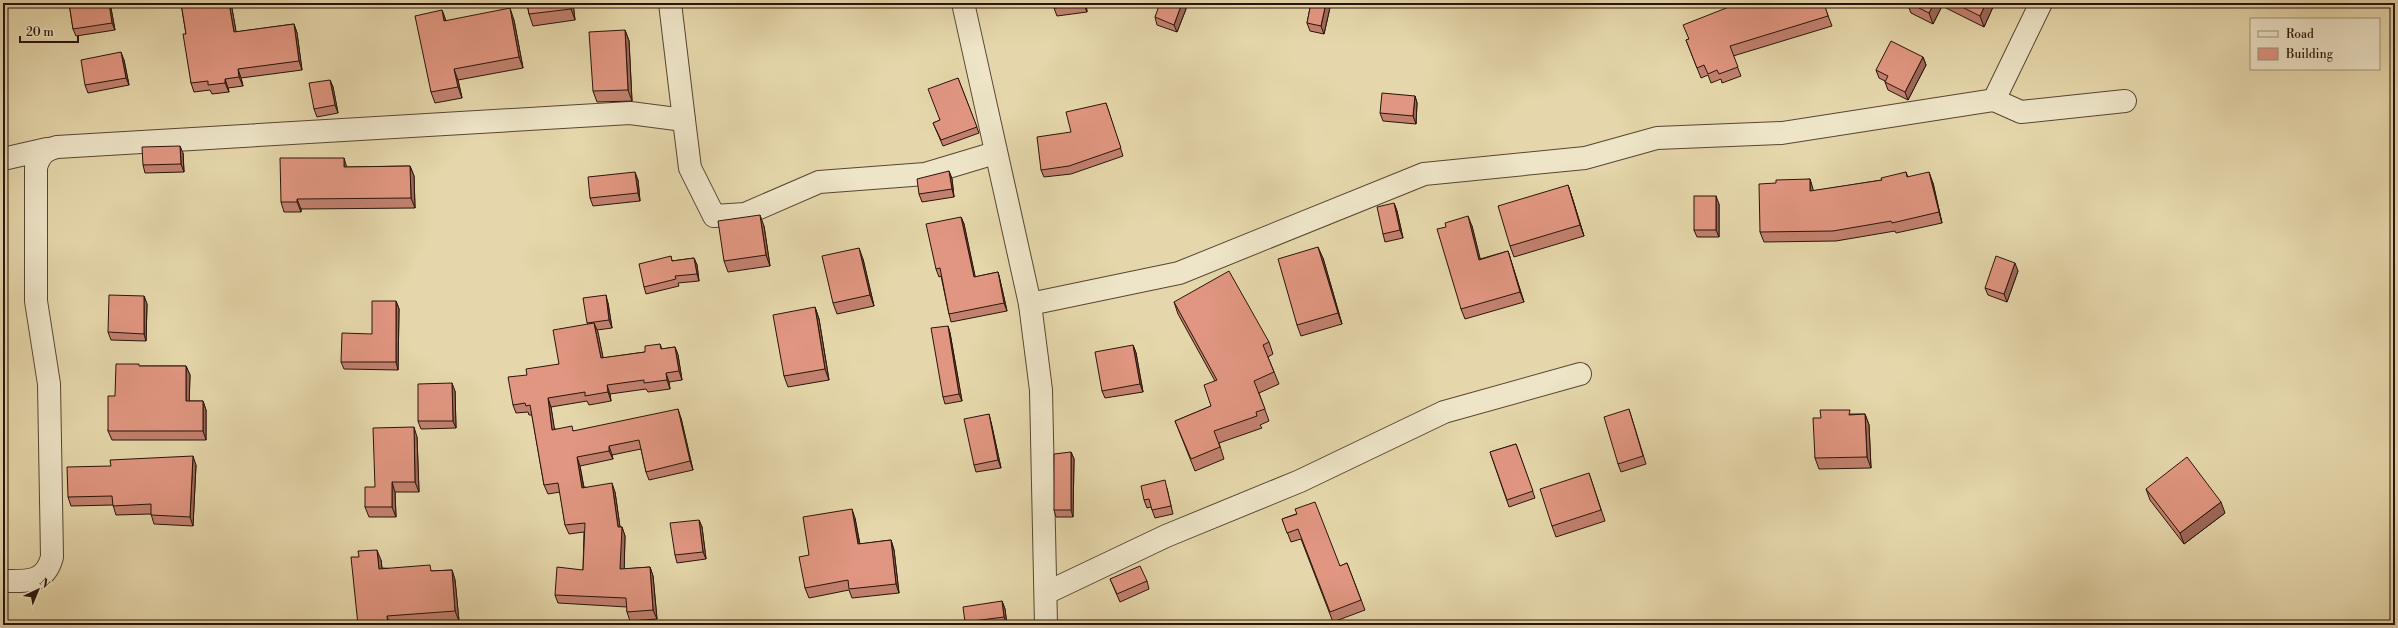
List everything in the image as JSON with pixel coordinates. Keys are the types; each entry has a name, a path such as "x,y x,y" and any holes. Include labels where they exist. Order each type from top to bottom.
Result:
{"street":[{"path":"670,3 690,168 714,216 745,214 819,182 925,174 995,153"},
{"path":"962,3 1030,304 1041,390 1046,625"},
{"path":"1994,100 2041,3"},
{"path":"1030,304 1179,273 1424,174 1585,158 1657,138 1782,133 1994,100 2021,112 2125,101"},
{"path":"3,159 57,147 630,113 684,120"},
{"path":"3,581 30,581 50,567 52,557 49,384 36,301 36,167 40,157 47,149"},
{"path":"1046,593 1166,536 1300,481 1444,412 1580,374"}],"building":[{"path":"69,3 109,3 112,23 73,29"},
{"path":"181,3 229,3 234,32 294,24 299,61 238,69 239,77 225,79 225,83 208,85 208,81 191,83 183,34 186,34"},
{"path":"527,3 570,3 571,9 529,14"},
{"path":"1053,3 1084,3 1084,5 1054,8"},
{"path":"1160,3 1182,3 1174,25 1155,17"},
{"path":"1311,3 1326,3 1321,26 1307,23"},
{"path":"1741,3 1824,3 1828,16 1730,46 1738,67 1719,74 1717,70 1708,74 1704,65 1697,68 1686,40 1689,39 1683,25"},
{"path":"1909,3 1934,3 1929,13"},
{"path":"1954,3 1986,3 1980,16"},
{"path":"510,8 519,57 454,69 458,87 431,92 415,16 442,10 444,21"},
{"path":"625,30 628,90 593,91 589,32"},
{"path":"1891,41 1923,57 1905,92 1885,82 1888,76 1876,70"},
{"path":"121,52 126,78 85,85 81,60"},
{"path":"958,78 977,127 941,140 933,123 940,120 928,89"},
{"path":"330,80 335,105 314,109 309,83"},
{"path":"1382,93 1415,96 1413,116 1380,113"},
{"path":"1106,103 1121,148 1069,166 1041,170 1037,137 1071,132 1066,112"},
{"path":"180,146 181,164 143,165 142,147"},
{"path":"280,158 344,158 344,167 410,166 411,198 297,199 297,202 281,202"},
{"path":"949,171 952,189 919,194 917,179"},
{"path":"635,172 638,193 590,198 588,177"},
{"path":"1906,172 1907,177 1929,172 1939,212 1892,223 1891,221 1833,231 1760,232 1759,184 1776,183 1776,180 1810,179 1810,191 1882,180 1881,178"},
{"path":"1568,185 1580,225 1510,246 1498,206"},
{"path":"1694,196 1716,196 1716,230 1694,230"},
{"path":"1394,203 1400,230 1383,234 1377,207"},
{"path":"760,215 766,255 724,261 718,221"},
{"path":"1468,216 1479,260 1508,251 1520,292 1461,309 1437,229 1446,227 1445,223"},
{"path":"961,217 974,277 998,272 1004,303 949,314 940,268 936,269 926,224"},
{"path":"1318,247 1338,313 1297,325 1278,259"},
{"path":"859,248 870,295 833,303 822,256"},
{"path":"671,256 672,261 694,258 697,274 675,276 676,279 644,287 639,264"},
{"path":"1996,256 2015,263 2004,294 1985,288"},
{"path":"1229,271 1269,342 1263,345 1274,372 1254,381 1265,409 1256,412 1257,416 1214,431 1220,447 1191,459 1175,421 1211,406 1204,385 1217,380 1174,302"},
{"path":"109,295 144,296 144,334 108,332"},
{"path":"606,295 609,320 587,323 583,298"},
{"path":"372,301 396,301 396,362 341,362 342,333 372,334"},
{"path":"815,307 825,369 784,376 773,315"},
{"path":"594,323 601,358 645,352 645,346 660,344 661,349 675,347 679,371 666,373 667,380 644,383 644,380 607,385 608,392 585,396 585,392 548,398 552,430 572,426 573,431 678,409 690,461 646,472 639,440 609,446 609,451 577,457 582,488 612,483 618,527 622,527 620,569 650,567 653,610 627,612 626,598 555,595 557,567 583,570 585,523 565,525 558,483 544,485 530,405 526,406 525,403 513,405 508,377 527,375 526,369 559,364 553,330"},
{"path":"948,326 959,394 943,397 931,328"},
{"path":"1133,345 1140,384 1102,391 1095,352"},
{"path":"116,364 139,364 139,366 186,366 186,401 203,401 203,431 108,431 108,396 115,396"},
{"path":"452,383 453,421 418,421 418,384"},
{"path":"1629,409 1643,456 1618,464 1604,417"},
{"path":"1820,410 1850,410 1849,415 1865,414 1867,457 1815,458 1813,418 1821,418"},
{"path":"989,414 998,460 974,465 964,419"},
{"path":"414,427 415,482 392,482 392,507 365,507 365,487 375,487 373,428"},
{"path":"1516,444 1533,491 1507,500 1490,452"},
{"path":"1071,452 1071,510 1054,510 1054,454"},
{"path":"193,456 190,517 151,515 151,504 113,506 112,496 68,497 67,467 111,466 110,460"},
{"path":"2187,457 2221,502 2180,533 2146,489"},
{"path":"1589,473 1601,510 1552,526 1540,489"},
{"path":"1165,480 1171,506 1152,510 1149,499 1144,500 1141,486"},
{"path":"1315,502 1340,566 1347,563 1361,600 1330,612 1298,529 1287,533 1282,519 1297,514 1295,509"},
{"path":"852,509 858,544 891,540 896,584 849,589 848,580 805,588 799,557 809,555 803,517"},
{"path":"699,520 703,552 675,555 670,523"},
{"path":"377,550 379,569 430,565 431,571 452,570 455,611 387,616 388,625 358,625 351,557 359,557 358,551"},
{"path":"1140,566 1147,581 1117,594 1110,579"},
{"path":"1002,601 1004,617 965,622 963,607"},
{"path":"244,621 245,625 199,625"}]}
